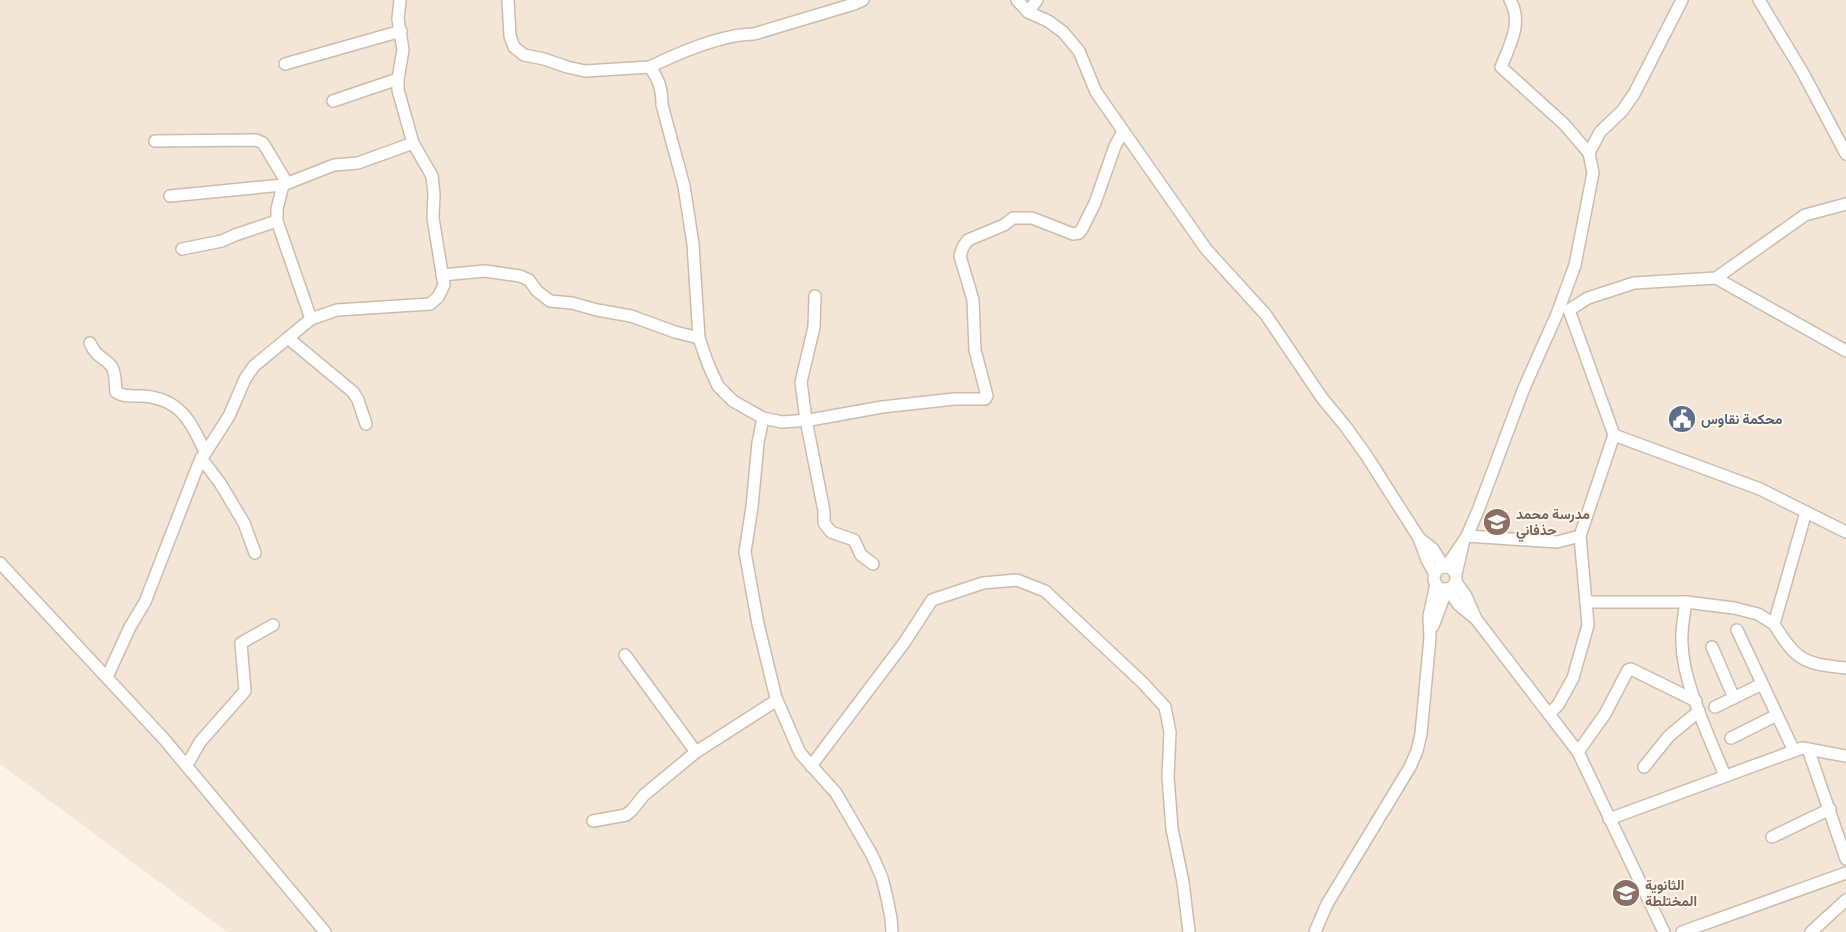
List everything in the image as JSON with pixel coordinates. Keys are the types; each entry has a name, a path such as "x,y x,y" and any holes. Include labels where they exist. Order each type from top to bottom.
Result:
{"street":[{"path":"107,677 130,627 145,602 191,480 203,455 229,416 254,366 312,319 337,310 430,304 438,297 444,285 433,218 434,194 432,176 413,143 398,90 403,50 398,19 400,0"},
{"path":"508,0 510,36 514,47 524,55 584,71 650,67 670,57 702,46 741,34 754,34 863,0"},
{"path":"1017,0 1028,12 1054,25 1063,32 1075,46 1087,67 1096,92 1206,250 1266,314 1322,398 1366,455 1419,538 1427,560 1446,574 1466,596 1476,620"},
{"path":"1028,12 1037,0"},
{"path":"1315,932 1328,904 1410,767 1417,751 1421,734 1430,638 1431,605 1480,508 1524,388 1557,314 1576,265 1593,173 1589,153 1564,124 1501,67 1514,35 1515,9 1510,0"},
{"path":"1589,153 1600,132 1622,111 1634,94 1682,0"},
{"path":"1760,0 1803,73 1846,154"},
{"path":"285,64 401,30"},
{"path":"650,67 658,79 662,92 662,105 684,186 692,244 699,338 708,364 718,386 733,401 763,418 782,422 806,420 882,407 954,399 985,400 987,396 975,350 971,287 960,256 963,247 968,240 1004,225 1013,218 1032,218 1073,234 1079,233 1095,203 1115,146 1123,131"},
{"path":"333,101 398,79"},
{"path":"155,141 256,140 263,143 285,184 277,209 277,221 312,319"},
{"path":"170,196 285,184 334,166 358,163 413,143"},
{"path":"1557,314 1569,310 1588,298 1634,283 1716,278 1805,215 1846,204"},
{"path":"182,249 222,241 277,221"},
{"path":"442,275 485,270 520,276 529,280 550,301 572,303 631,316 675,332 699,338"},
{"path":"1716,278 1846,351"},
{"path":"815,296 814,327 801,382 806,420 824,511 824,523 831,532 854,540 861,555 873,564"},
{"path":"1550,714 1558,705 1573,678 1588,625 1580,536 1614,435 1569,310"},
{"path":"288,338 353,392 358,400 366,424"},
{"path":"90,343 94,352 112,367 116,392 123,396 149,397 169,402 191,423 203,455 244,523 256,553"},
{"path":"763,418 758,443 752,507 745,552 758,624 777,700 800,753 836,792 872,855 882,878 892,918 892,932"},
{"path":"1614,435 1760,488 1846,532"},
{"path":"1774,624 1806,512"},
{"path":"1465,539 1557,542 1580,536"},
{"path":"1419,538 1433,549 1458,604 1476,620 1578,752 1664,932"},
{"path":"0,563 164,739 325,932"},
{"path":"1430,638 1440,606 1446,574"},
{"path":"812,766 904,643 932,600 983,583 1016,580 1045,591 1143,683 1165,707 1170,732 1168,777 1172,829 1183,882 1189,932"},
{"path":"1586,602 1686,602 1734,608 1758,614 1774,624 1786,644 1803,660 1820,665 1846,668"},
{"path":"1686,602 1682,642 1684,662 1697,706 1725,776"},
{"path":"1440,606 1447,603 1458,604"},
{"path":"184,762 190,760 200,742 245,691 241,644 273,625"},
{"path":"1737,630 1794,751"},
{"path":"1712,647 1734,698"},
{"path":"624,655 696,752"},
{"path":"1578,752 1605,714 1628,670 1632,669 1697,706"},
{"path":"1715,707 1762,684"},
{"path":"593,821 626,815 644,795 696,752 777,700"},
{"path":"1644,767 1697,706"},
{"path":"1730,738 1777,715"},
{"path":"1610,818 1802,748 1846,756"},
{"path":"1808,749 1846,859"},
{"path":"1772,837 1830,810"},
{"path":"1682,932 1846,873"},
{"path":"1811,932 1846,900"}],"shaded area":[{"path":"0,0 1846,0 1846,932 227,932 0,764"}],"place":[{"name":"محكمة نقاوس","path":"1682,419"},
{"name":"مدرسة محمد حذفاني","path":"1497,522"},
{"name":"الثانوية المختلطة","path":"1626,893"}]}
